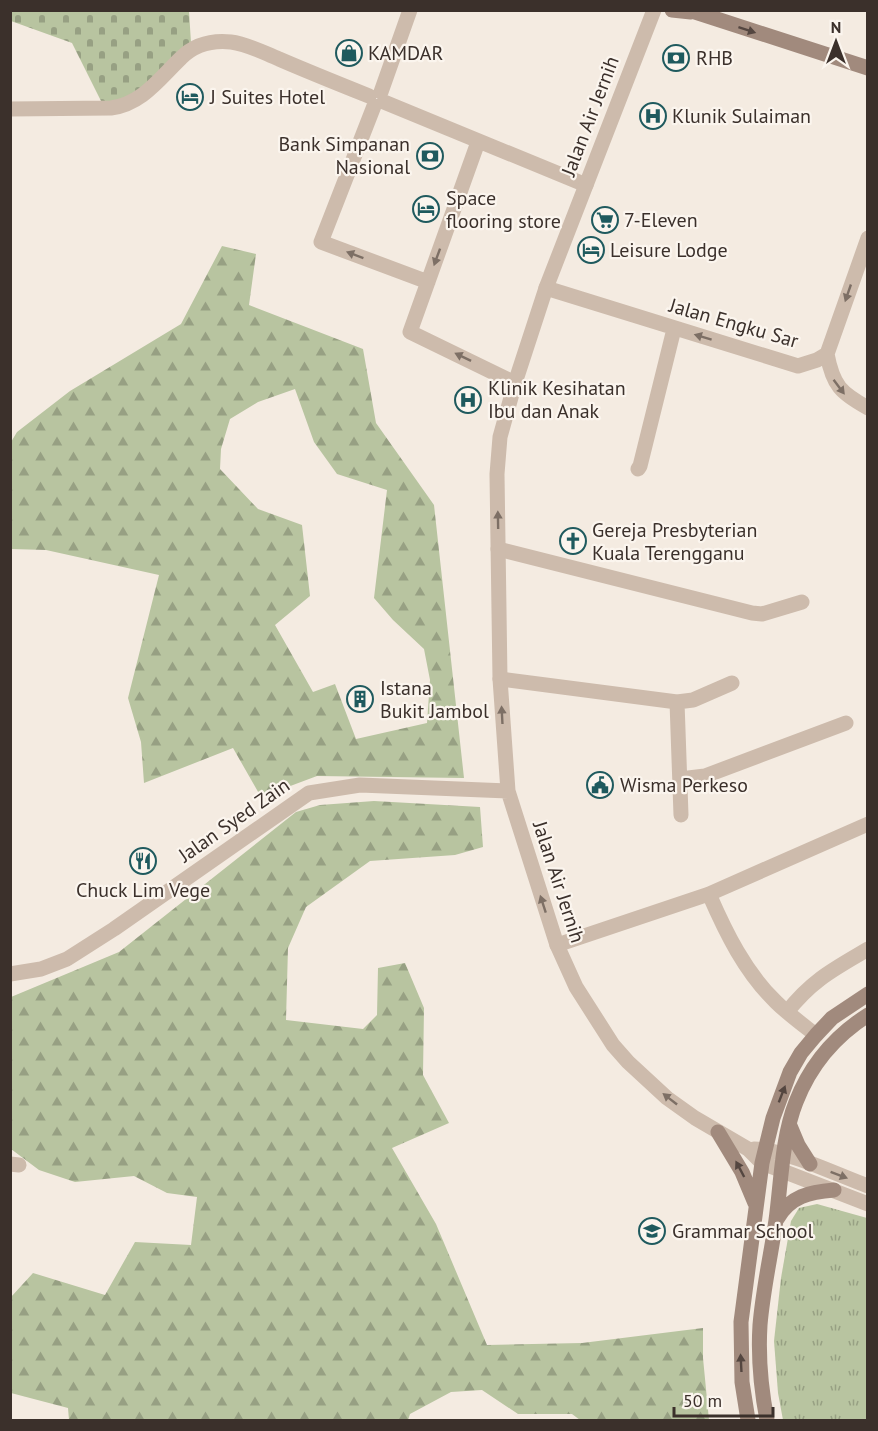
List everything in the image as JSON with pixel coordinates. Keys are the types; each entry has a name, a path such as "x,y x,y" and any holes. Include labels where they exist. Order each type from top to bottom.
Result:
{"main road":[{"path":"672,10 690,11 867,68"},
{"path":"748,1420 742,1382 740,1343 746,1278 763,1156 773,1118 790,1072 801,1053 832,1018 867,994"},
{"path":"767,1420 761,1380 760,1324 783,1162 795,1104 807,1080 831,1044 867,1016"},
{"path":"790,1126 810,1164"},
{"path":"718,1132 742,1172 757,1209"},
{"path":"776,1221 783,1208 791,1201 815,1192 834,1190"}],"street":[{"path":"410,10 321,242 428,282"},
{"name":"Jalan Air Jernih","path":"654,10 546,288 515,382 497,454 500,679 508,791 556,945 576,987 613,1045 667,1098 718,1132 763,1156"},
{"path":"10,109 126,106 139,98 187,52 201,44 232,42 253,48 586,185"},
{"path":"478,142 410,332 515,382"},
{"path":"867,238 827,354 835,383 844,394 867,408"},
{"name":"Jalan Engku Sar","path":"546,288 798,366 827,354"},
{"path":"638,469 674,329"},
{"path":"498,549 752,613 762,614 802,602"},
{"path":"500,679 677,702 693,700 732,684"},
{"path":"677,702 681,815"},
{"path":"680,779 705,776 846,723"},
{"name":"Jalan Syed Zain","path":"10,974 41,969 67,959 309,793 360,785 508,791"},
{"path":"556,945 709,894 867,824"},
{"path":"709,894 730,940 755,979 787,1012 816,1035"},
{"path":"787,1012 802,993 820,978 867,949"},
{"path":"763,1156 783,1162 834,1190 867,1204"},
{"path":"783,1162 810,1164 867,1186"}],"green space":[{"path":"10,11 189,11 191,43 131,99 102,103 72,43 11,21"},
{"path":"222,246 256,254 249,305 363,349 376,423 434,505 464,778 317,776 261,797 233,748 144,783 141,742 128,698 159,575 46,550 11,549 11,442 17,432 70,391 181,324","holes":["295,389 314,442 337,474 387,490 374,598 393,620 424,649 430,680 427,723 356,739 335,684 313,692 275,625 310,596 302,525 258,509 220,469 221,449 230,419 258,402"]},
{"path":"374,801 480,807 483,847 455,855 370,861 306,907 288,948 286,1020 363,1029 377,1015 378,968 405,963 424,1008 423,1075 449,1123 392,1148 436,1224 487,1345 582,1343 703,1328 703,1358 709,1420 580,1420 572,1414 518,1414 482,1390 451,1392 410,1414 408,1420 69,1420 68,1408 11,1393 11,1297 33,1273 105,1295 135,1242 191,1245 197,1197 167,1193 134,1176 75,1182 39,1170 11,1149 11,997 119,952 296,812 320,805"},
{"path":"817,1204 867,1218 867,1420 783,1420 778,1393 774,1341 781,1278 791,1221 799,1208"}],"place":[{"name":"KAMDAR","path":"349,53"},
{"name":"RHB","path":"676,58"},
{"name":"J Suites Hotel","path":"190,97"},
{"name":"Klunik Sulaiman","path":"653,116"},
{"name":"Bank Simpanan Nasional","path":"430,156"},
{"name":"Space flooring store","path":"426,209"},
{"name":"7-Eleven","path":"605,220"},
{"name":"Leisure Lodge","path":"591,250"},
{"name":"Klinik Kesihatan Ibu dan Anak","path":"468,400"},
{"name":"Gereja Presbyterian Kuala Terengganu","path":"573,541"},
{"name":"Istana Bukit Jambol","path":"360,699"},
{"name":"Wisma Perkeso","path":"600,785"},
{"name":"Chuck Lim Vege","path":"143,861"},
{"name":"Grammar School","path":"652,1231"}]}
